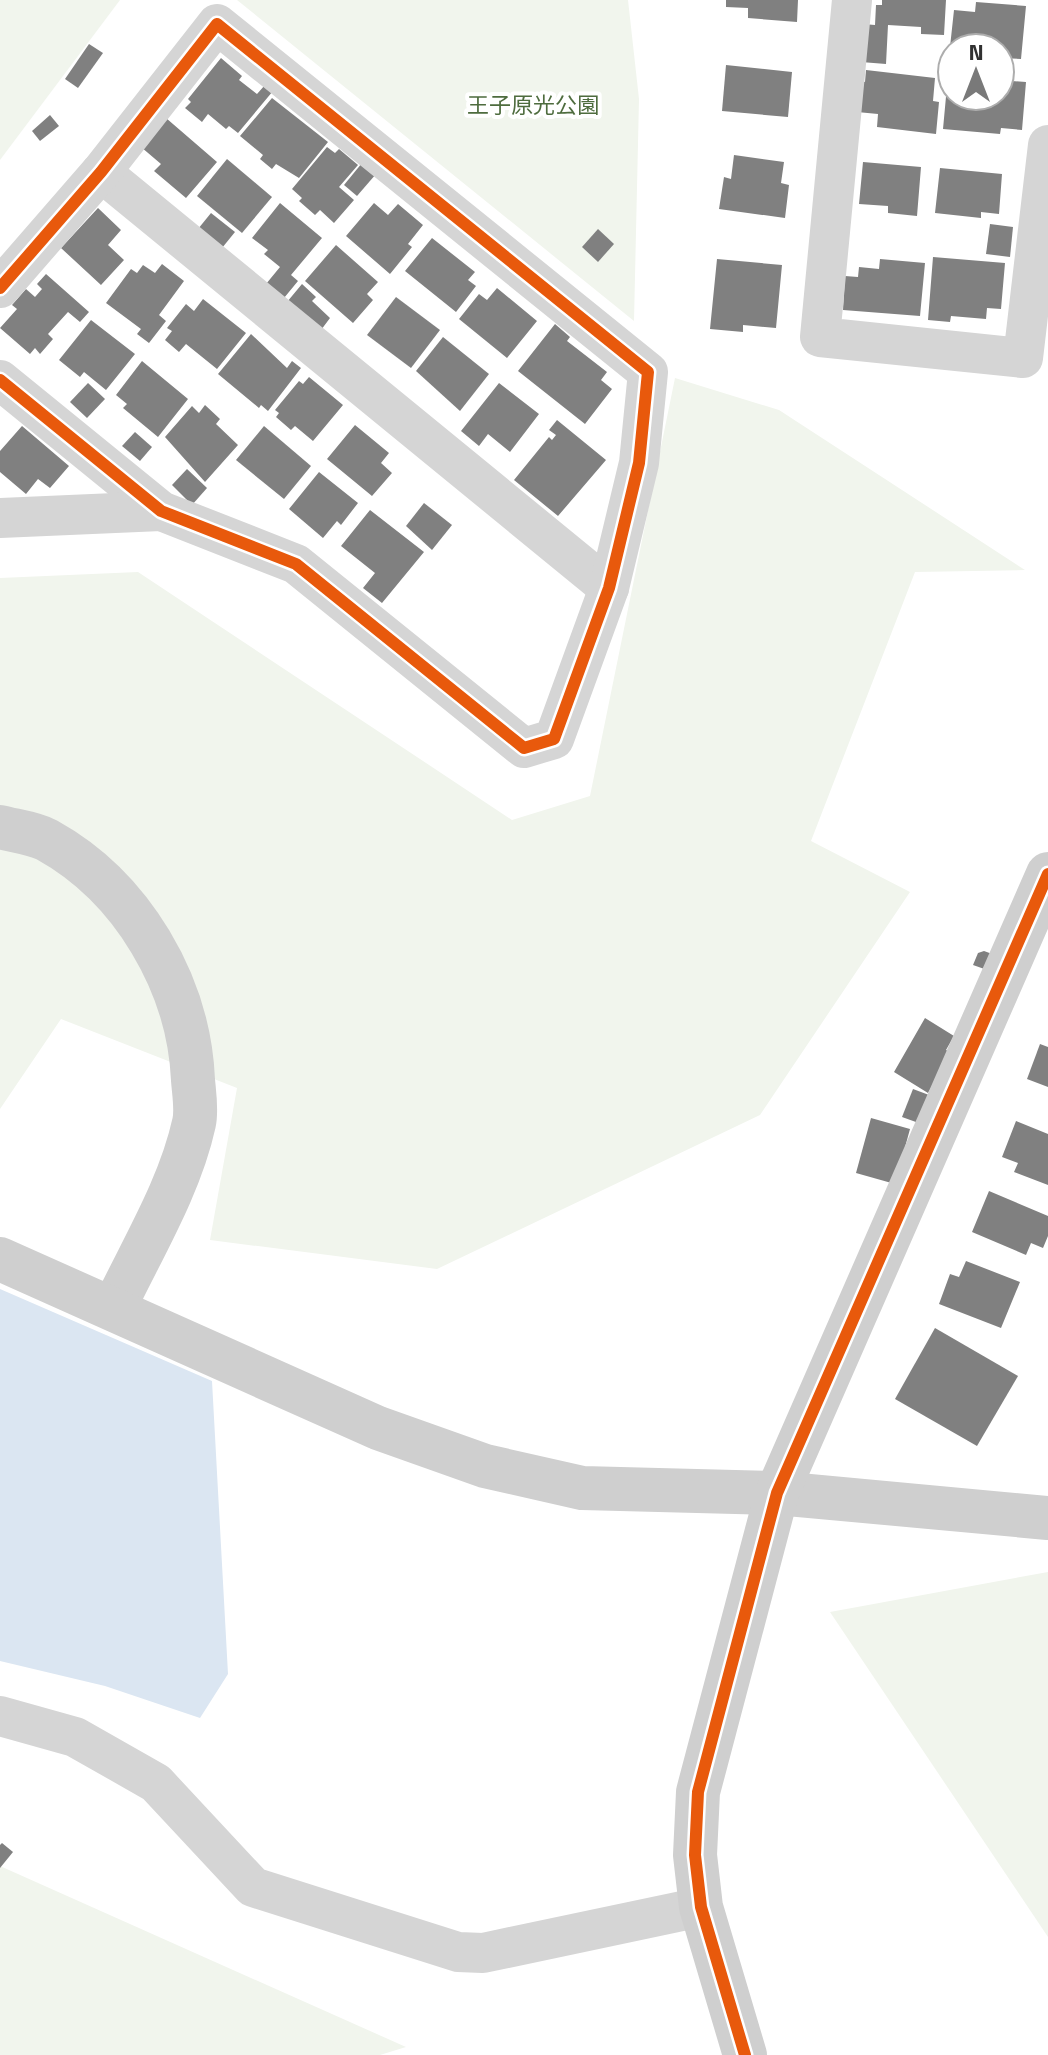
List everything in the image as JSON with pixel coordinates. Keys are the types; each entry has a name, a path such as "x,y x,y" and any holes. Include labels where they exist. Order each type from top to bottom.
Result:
{"street":[{"path":"852,0 820,337 1023,358 1048,145"},
{"path":"0,288 101,172 217,24 648,372 639,463 609,588 554,739 524,748 296,564 161,511 0,380"},
{"path":"101,172 609,588"},
{"path":"0,518 161,511"},
{"path":"0,827 45,839 93,873 139,922 169,974 192,1049 195,1121 176,1177 114,1308"},
{"path":"745,2055 701,1907 695,1855 698,1792 777,1493 1048,874"},
{"path":"0,1259 378,1428 485,1466 582,1488 777,1493 1048,1518"},
{"path":"0,1716 75,1737 156,1783 253,1887 458,1952 483,1953 701,1907"}],"green space":[{"path":"0,0 120,0 0,160"},
{"name":"王子原光公園","path":"237,0 628,0 639,99 634,321"},
{"path":"675,378 779,410 1025,570 915,572 811,841 910,892 760,1115 437,1269 210,1240 237,1088 61,1019 0,1109 0,578 138,572 512,820 590,796"},
{"path":"1048,1572 1048,1937 830,1612"},
{"path":"0,1866 406,2047 380,2055 0,2055"}],"shaded area":[{"path":"0,1289 212,1381 228,1674 200,1718 105,1686 0,1661"}],"building":[{"path":"726,0 798,0 797,22 748,18 748,8 726,7"},
{"path":"882,0 946,0 944,32 921,34 921,27 888,25 886,64 861,62 863,24 875,25 876,5 882,5"},
{"path":"976,2 1026,6 1021,59 1016,59 1016,32 952,32 954,10 975,12"},
{"path":"89,44 103,53 78,88 65,79"},
{"path":"221,58 242,76 239,80 257,94 265,85 273,91 238,133 229,126 226,129 208,114 202,122 185,108 191,102 188,99"},
{"path":"726,65 792,72 788,117 722,111"},
{"path":"866,70 935,78 933,101 936,102 938,112 936,134 877,127 878,114 857,112 861,81 865,82"},
{"path":"1016,81 1026,82 1022,130 1001,128 1000,134 943,129 945,112 1016,112"},
{"path":"272,98 328,142 299,178 276,164 272,169 260,159 263,155 240,136"},
{"path":"50,115 59,126 40,141 32,131"},
{"path":"166,118 217,162 186,198 154,171 161,164 141,147"},
{"path":"327,147 335,153 339,149 358,165 339,187 354,200 334,223 320,210 315,215 299,201 302,198 292,189"},
{"path":"734,155 784,162 781,183 789,185 785,218 719,209 724,177 731,179"},
{"path":"227,159 272,197 242,233 197,196"},
{"path":"863,162 921,167 917,216 888,213 888,206 859,204"},
{"path":"362,163 376,174 357,196 344,185"},
{"path":"940,168 1002,174 999,214 981,212 981,218 935,213"},
{"path":"280,203 322,238 291,275 298,281 284,298 266,284 280,267 264,254 268,250 252,238"},
{"path":"374,203 388,215 398,204 423,225 408,244 412,247 390,274 346,236"},
{"path":"98,208 121,230 108,245 124,260 101,285 61,248"},
{"path":"211,213 235,232 222,248 198,229"},
{"path":"990,224 1013,227 1010,257 986,254"},
{"path":"598,229 614,244 598,262 582,247"},
{"path":"432,238 475,272 468,280 476,286 456,312 405,271"},
{"path":"336,245 378,282 367,294 373,300 353,323 305,281"},
{"path":"933,257 1005,263 1001,309 987,308 986,319 951,316 950,322 928,320"},
{"path":"717,259 782,265 776,328 743,325 743,332 710,329"},
{"path":"880,259 925,263 920,316 843,310 845,276 858,277 859,267 879,269"},
{"path":"162,264 184,281 159,315 166,321 149,343 137,334 141,329 106,303 131,269 137,273 143,265 155,273"},
{"path":"46,274 89,312 80,322 68,312 48,334 53,339 40,354 35,348 30,354 0,328 17,309 12,305 26,289 35,297 42,289 37,284"},
{"path":"302,284 316,297 312,301 330,318 321,330 287,302"},
{"path":"497,288 537,321 507,358 459,319 479,294 487,300"},
{"path":"396,297 440,330 411,368 367,335"},
{"path":"203,299 246,333 217,369 186,344 179,352 165,340 172,331 167,328 186,304 194,311"},
{"path":"91,320 135,354 106,390 84,372 80,377 59,360"},
{"path":"555,324 570,337 567,341 607,372 601,380 612,389 585,424 518,371"},
{"path":"251,334 287,368 292,361 301,368 268,411 261,405 259,408 218,374"},
{"path":"443,337 489,374 460,411 416,371"},
{"path":"142,361 188,399 158,437 123,408 127,404 116,395"},
{"path":"309,377 343,405 313,441 295,426 291,430 276,417 279,413 275,410 299,381 303,384"},
{"path":"88,383 105,399 87,418 70,402"},
{"path":"499,383 539,414 510,452 488,434 479,446 461,431"},
{"path":"205,405 220,419 216,424 238,445 205,482 165,437 192,406 199,413"},
{"path":"557,420 606,460 558,516 514,480 549,437 552,440 556,435 549,430"},
{"path":"355,425 389,453 381,463 392,473 372,496 327,459"},
{"path":"22,426 69,466 50,488 38,479 26,494 0,472 0,451"},
{"path":"264,426 311,466 284,499 236,460"},
{"path":"135,432 152,447 140,461 122,446"},
{"path":"187,469 207,488 192,505 172,485"},
{"path":"319,472 358,503 341,525 337,521 323,538 289,509"},
{"path":"424,503 452,525 432,550 406,526"},
{"path":"370,510 424,552 382,603 363,588 375,573 341,546"},
{"path":"984,951 995,955 990,971 973,965 978,953"},
{"path":"925,1018 954,1036 946,1050 952,1053 928,1093 894,1072"},
{"path":"1040,1044 1048,1047 1048,1087 1027,1079"},
{"path":"913,1089 937,1098 927,1126 902,1117"},
{"path":"871,1118 910,1129 895,1184 856,1173"},
{"path":"1016,1121 1048,1134 1048,1185 1014,1172 1018,1163 1002,1157"},
{"path":"989,1191 1048,1216 1048,1236 1043,1248 1031,1243 1026,1255 972,1232"},
{"path":"966,1261 1020,1282 1001,1328 939,1304 950,1274 959,1277"},
{"path":"935,1328 1018,1376 977,1446 895,1399"},
{"path":"2,1843 13,1852 0,1868 0,1845"}],"cycle path":[{"path":"0,288 101,172 217,24 648,372 639,463 609,588 554,739 524,748 296,564 161,511 0,380"},
{"path":"745,2055 701,1907 695,1855 698,1792 777,1493 1048,874"}]}
